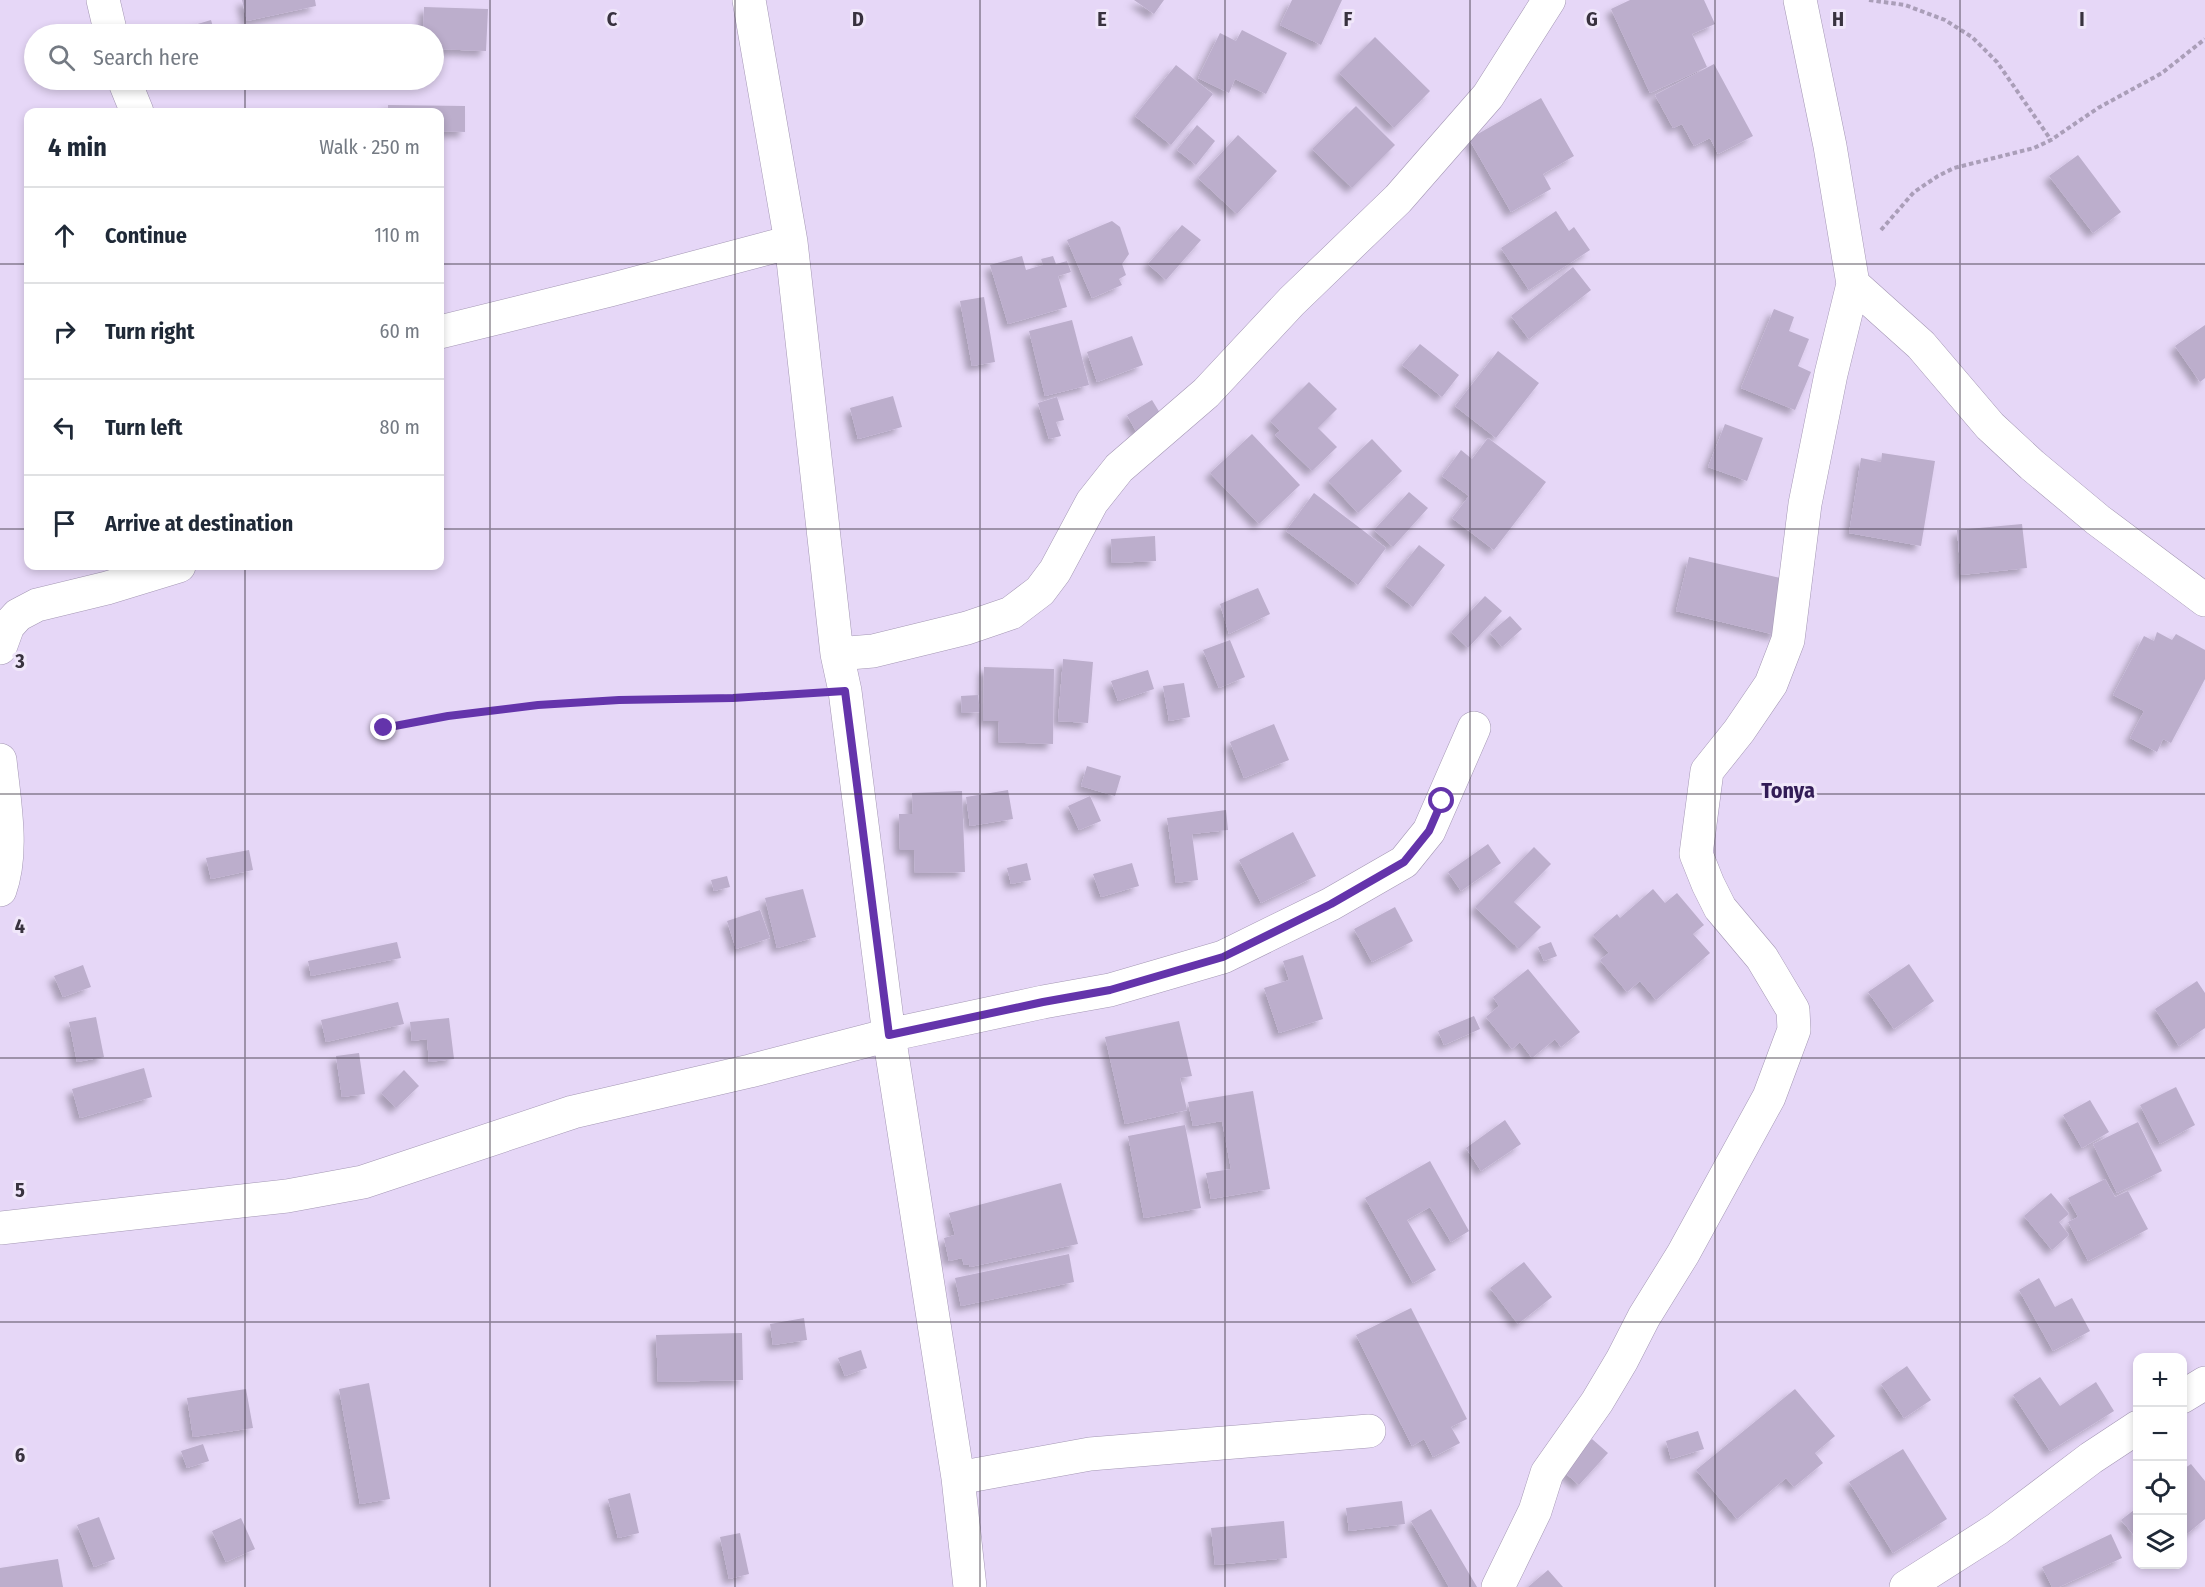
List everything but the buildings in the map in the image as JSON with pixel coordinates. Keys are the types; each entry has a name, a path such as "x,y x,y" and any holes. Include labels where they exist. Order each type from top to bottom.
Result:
{"street":[{"path":"103,0 109,24"},
{"path":"749,0 791,242 837,654 845,691 889,1035 958,1478 970,1587"},
{"path":"837,654 873,651 967,628 1011,613 1040,591 1055,571 1092,502 1119,468 1206,393 1292,301 1398,199 1488,96 1549,0"},
{"path":"1498,1587 1535,1511 1547,1473 1597,1402 1644,1317 1683,1254 1769,1097 1794,1030 1793,1010 1762,958 1720,908 1696,854 1707,771 1739,731 1771,684 1788,640 1804,504 1852,275 1800,0"},
{"path":"128,90 134,108"},
{"path":"444,331 791,242"},
{"path":"1852,275 1921,345 1990,426 2032,465 2098,520 2205,600"},
{"path":"0,648 8,626 18,615 37,605 107,588 166,570"},
{"path":"0,1228 287,1196 363,1182 573,1112 750,1071 889,1035 1110,990 1223,957 1331,904 1404,862 1429,831 1474,728"},
{"path":"0,760 7,850 0,890"},
{"path":"2187,1394 2205,1383"},
{"path":"1906,1587 1997,1529 2091,1458 2133,1430"},
{"path":"958,1478 1090,1454 1369,1431"}],"path":[{"path":"1869,0 1905,5 1945,20 1972,37 1997,62 2051,140"},
{"path":"1852,275 1914,192 1954,168 2034,148 2051,140 2098,108 2162,73 2205,39"},
{"path":"384,728 448,716 538,705 619,700 733,698 845,691"}],"district":[{"name":"Tonya","path":"1788,790"}],"route":[{"path":"384,728 448,716 538,705 619,700 733,698 845,691 889,1035 1110,990 1223,957 1331,904 1404,862 1429,831 1442,801"}]}
